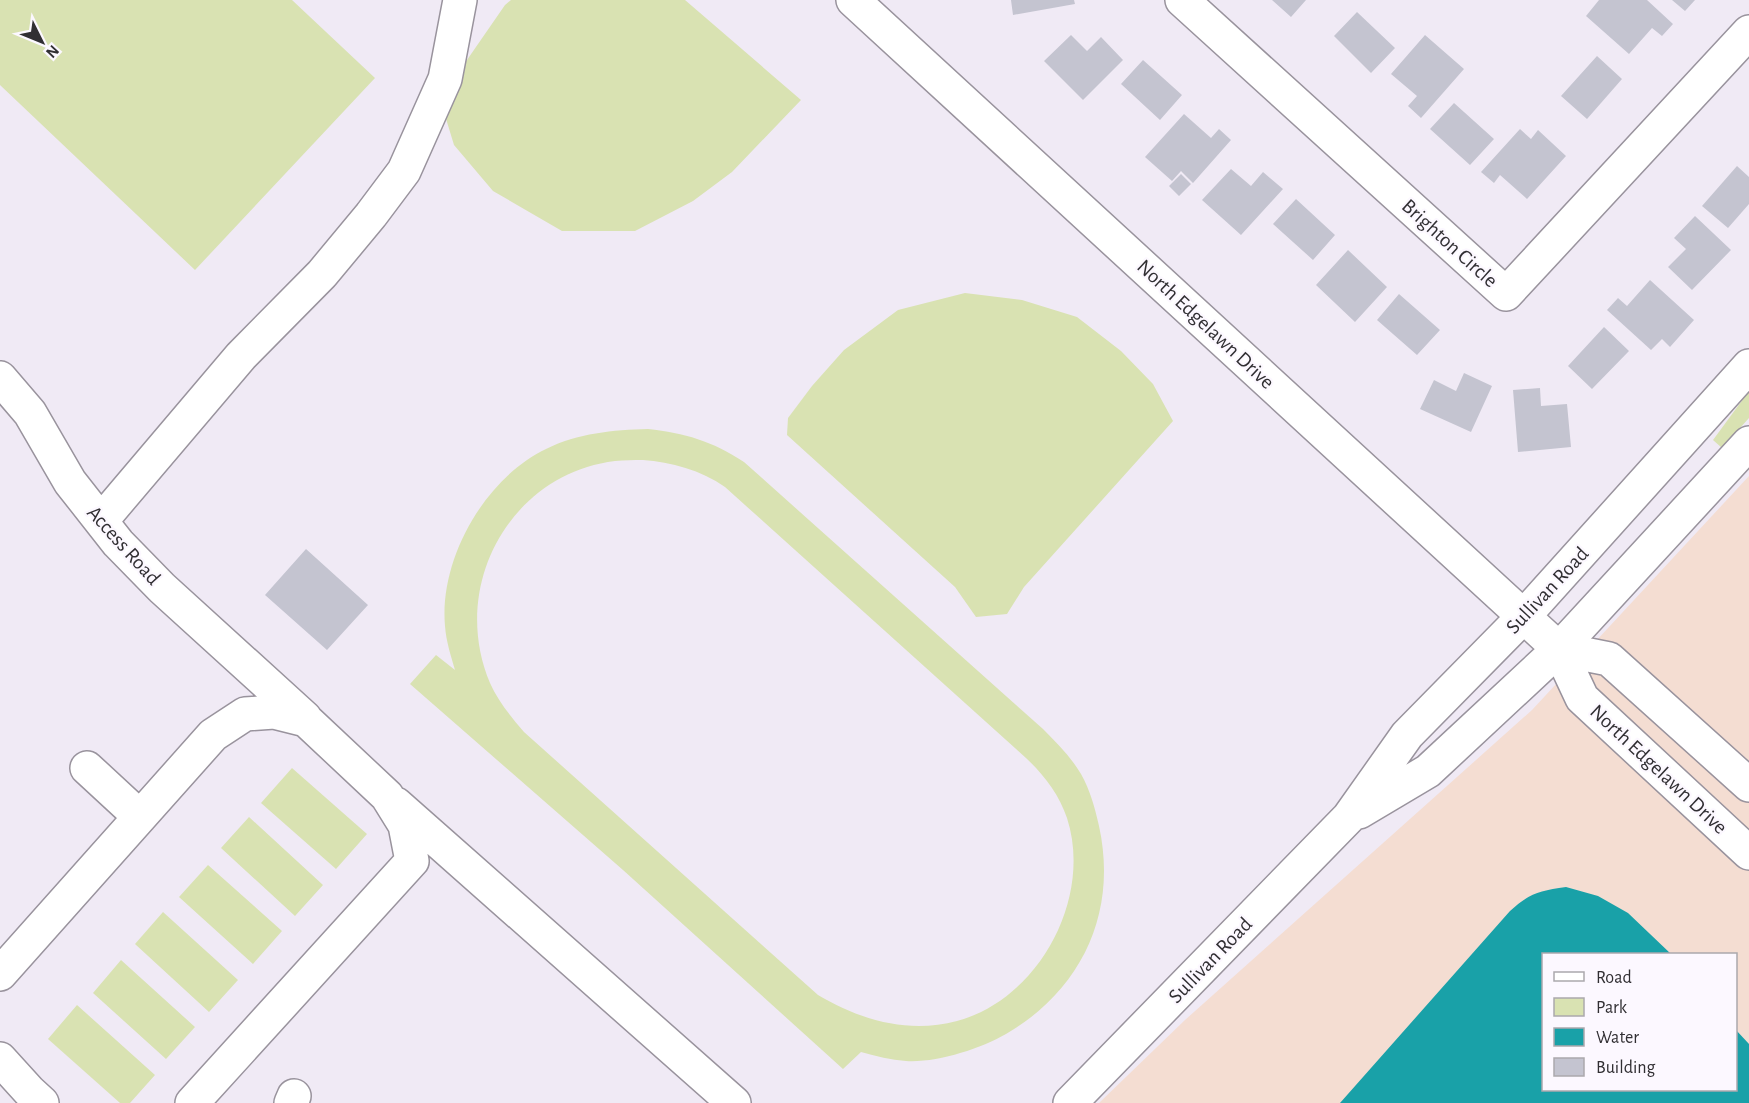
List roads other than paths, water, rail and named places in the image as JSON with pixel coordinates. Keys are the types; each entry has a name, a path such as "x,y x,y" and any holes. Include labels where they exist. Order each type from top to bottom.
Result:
{"street":[{"path":"101,521 241,356 322,274 404,171 446,79 460,0"},
{"name":"North Edgelawn Drive","path":"853,0 1559,648 1582,698 1749,853"},
{"name":"Brighton Circle","path":"1182,0 1506,294 1749,32"},
{"name":"Sullivan Road","path":"1070,1103 1350,817 1407,735 1524,616 1749,366"},
{"name":"Access Road","path":"0,378 30,413 69,482 118,543 162,588 387,796"},
{"name":"Sullivan Road","path":"1350,817 1428,771 1559,648 1749,443"},
{"path":"1559,648 1609,659 1749,785"},
{"path":"0,974 213,735 245,714 274,712 306,720"},
{"path":"87,768 140,817"},
{"path":"192,1103 412,861 405,825 387,796"},
{"path":"387,796 734,1103"},
{"path":"0,1059 42,1103"}],"water":[{"path":"1566,887 1598,896 1628,913 1670,953 1542,953 1542,1091 1737,1091 1737,1031 1749,1044 1749,1103 1340,1103 1510,911 1523,900 1549,890"}]}
